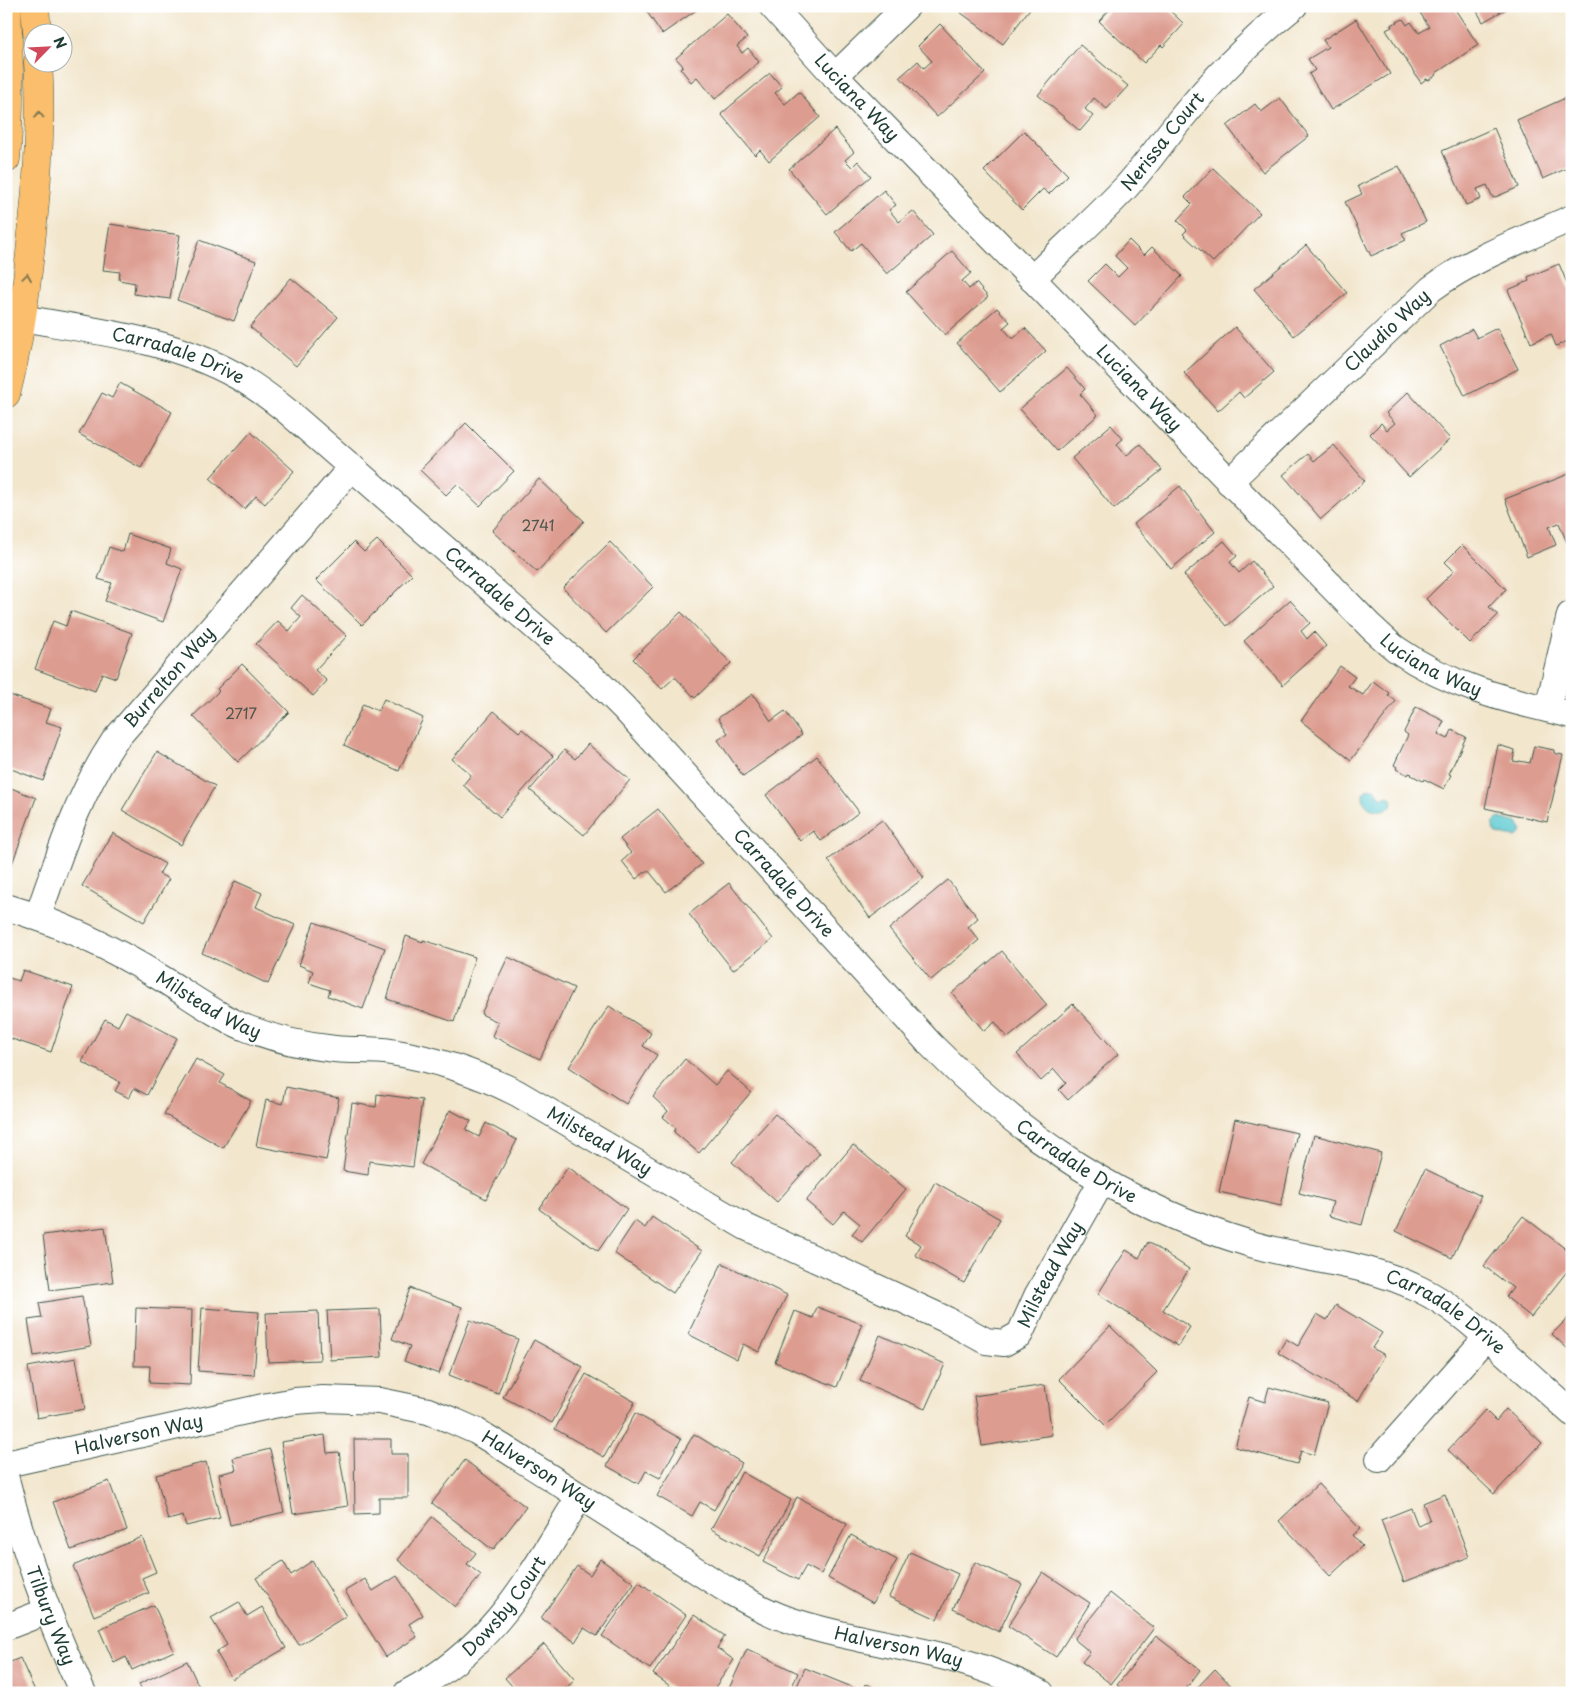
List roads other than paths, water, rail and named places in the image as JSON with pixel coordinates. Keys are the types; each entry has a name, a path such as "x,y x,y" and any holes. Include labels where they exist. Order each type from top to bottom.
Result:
{"main road":[{"path":"6,159 9,130 10,72 7,6"},
{"path":"35,6 36,22"},
{"path":"6,394 21,318 35,202 39,130 39,72"}],"street":[{"name":"Luciana Way","path":"772,6 835,76 1350,607 1395,648 1424,667 1479,691 1507,700 1560,712"},
{"path":"835,76 906,6"},
{"name":"Nerissa Court","path":"1032,279 1126,186 1178,122 1225,70 1254,40 1294,6"},
{"name":"Claudio Way","path":"1229,482 1431,289 1451,274 1473,262 1572,218"},
{"name":"Carradale Drive","path":"21,318 158,344 180,350 216,365 261,390 352,467 597,682 624,708 930,1044 975,1089 1073,1164 1102,1182 1176,1218 1279,1251 1353,1265 1399,1280 1421,1290 1442,1302 1487,1337 1572,1413"},
{"name":"Burrelton Way","path":"38,916 76,810 91,778 114,741 352,467"},
{"path":"1560,712 1570,615"},
{"name":"Milstead Way","path":"6,907 38,916 116,952 224,1017 246,1027 293,1043 336,1049 390,1052 433,1060 494,1081 746,1227 947,1320 986,1341 1004,1343 1020,1334 1037,1296 1102,1182"},
{"path":"1379,1460 1487,1337"},
{"name":"Halverson Way","path":"6,1464 295,1401 351,1399 380,1401 428,1411 451,1420 504,1448 724,1588 757,1606 788,1620 820,1629 959,1660 998,1673 1041,1693"},
{"name":"Tilbury Way","path":"6,1479 36,1585 83,1693"},
{"name":"Dowsby Court","path":"407,1693 450,1667 488,1632 518,1594 580,1496"},
{"path":"6,1627 47,1611"}],"water":[{"path":"1375,788 1380,797 1388,796 1391,798 1392,806 1378,810 1366,804 1363,794 1367,789"},
{"path":"1499,818 1518,823 1522,832 1516,837 1496,834 1493,829 1494,822"}]}
